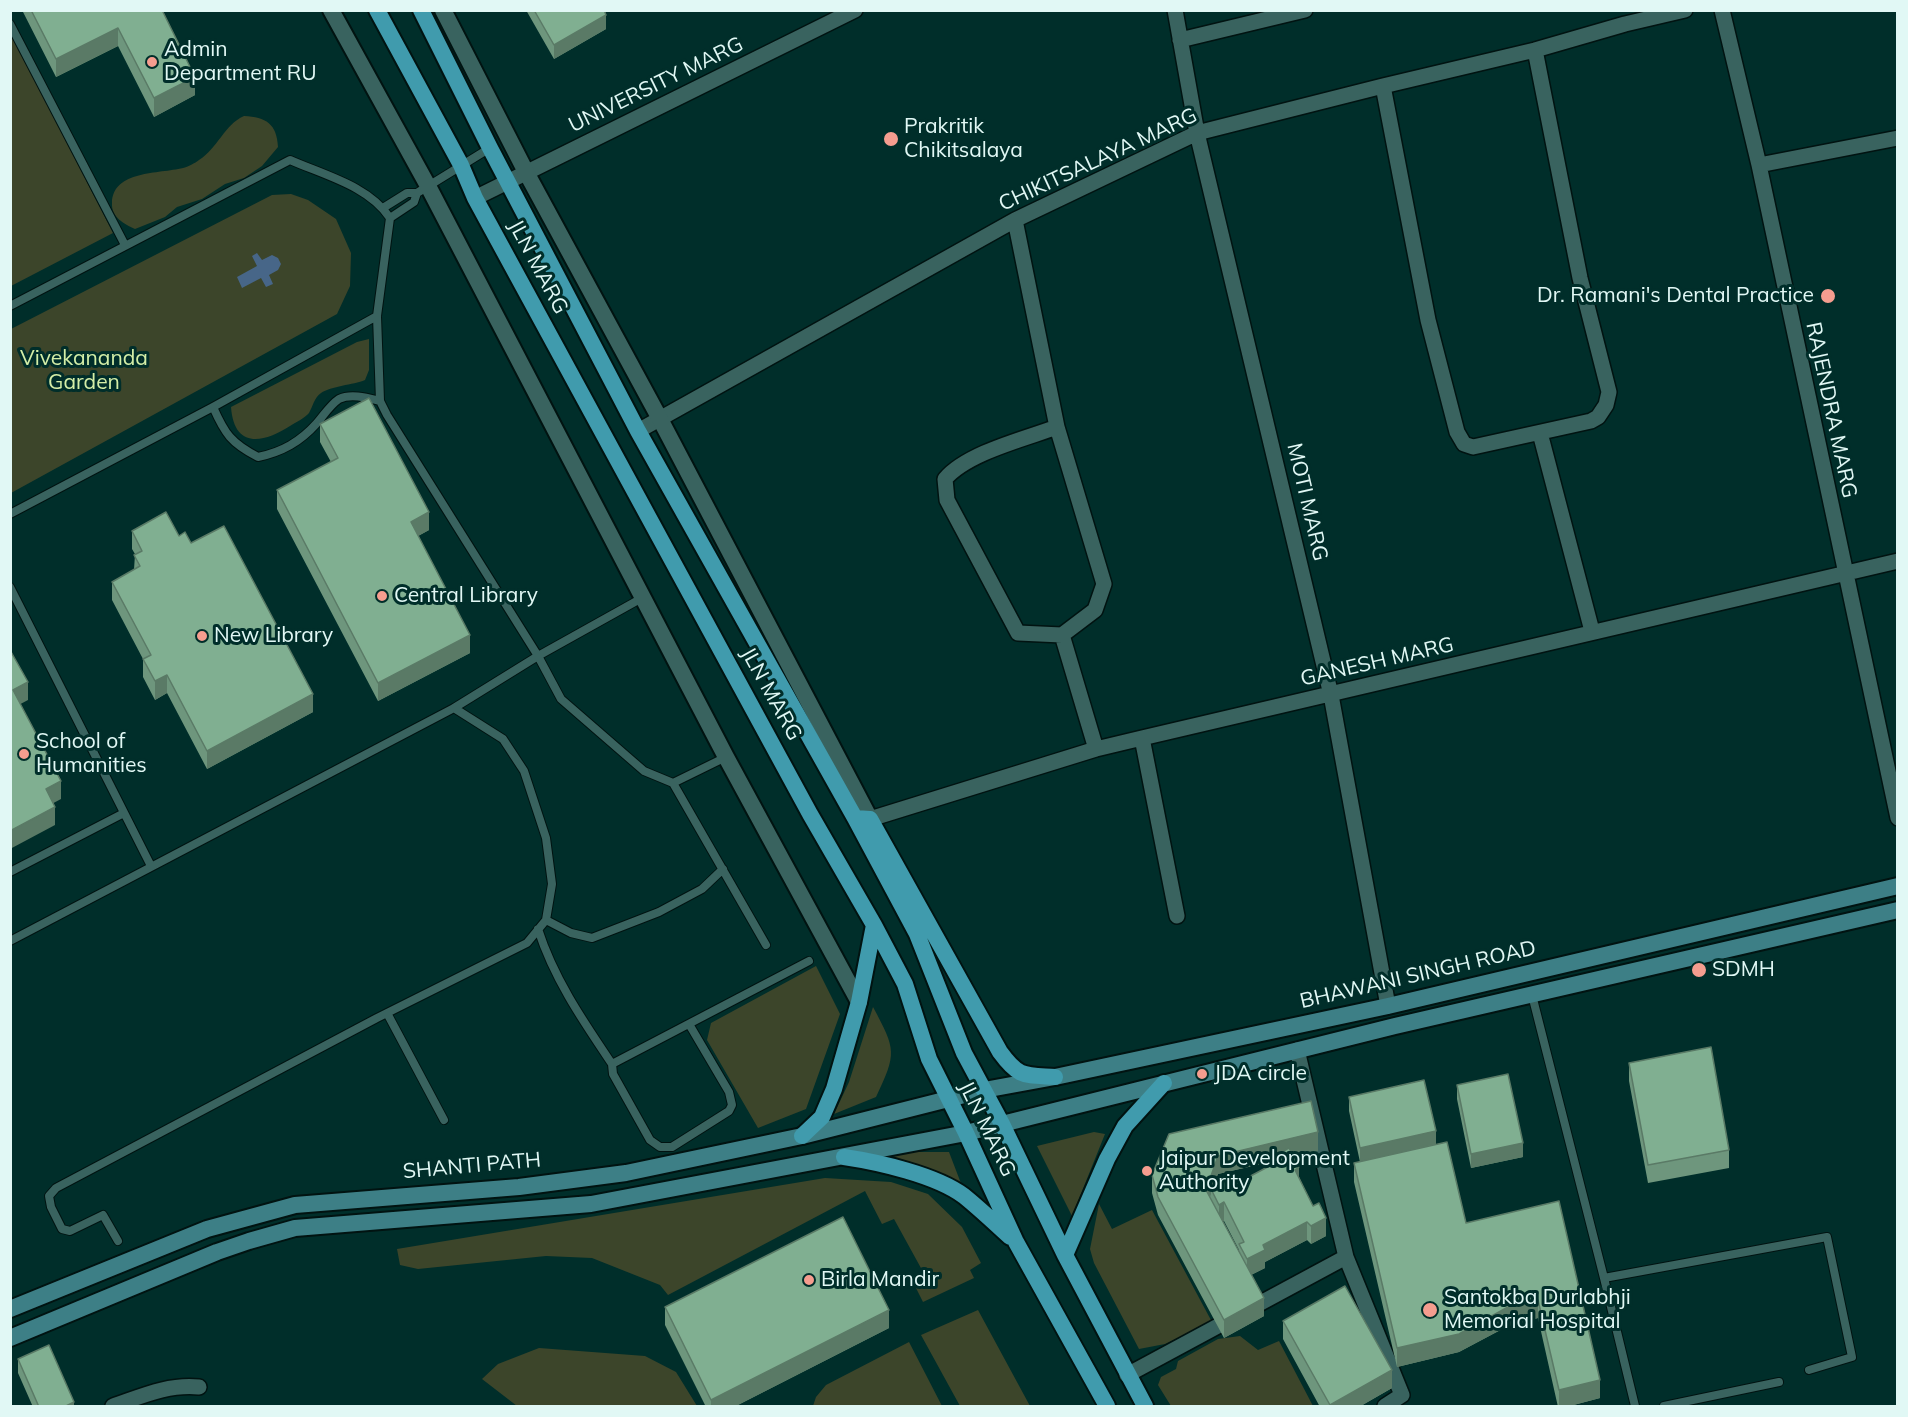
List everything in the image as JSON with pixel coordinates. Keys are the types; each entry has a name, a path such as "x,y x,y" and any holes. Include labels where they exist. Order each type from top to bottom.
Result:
{"main road":[{"name":"JLN MARG","path":"377,10 461,165 476,198 799,793 874,925 904,984 929,1059 947,1099 966,1133 1016,1241 1107,1407"},
{"name":"JLN MARG","path":"421,10 490,148 638,431 862,819 917,934 964,1053 1002,1124 1065,1255 1145,1407"},
{"path":"862,819 1000,1052 1014,1070 1026,1075 1055,1077"},
{"name":"BHAWANI SINGH ROAD","path":"947,1099 1388,1006 1898,886"},
{"name":"BHAWANI SINGH ROAD","path":"10,1338 217,1252 295,1228 591,1204 966,1133 1297,1050 1898,910"},
{"path":"802,1136 822,1117 834,1089 859,1002 874,925"},
{"path":"1065,1255 1107,1159 1125,1126 1164,1083"},
{"name":"SHANTI PATH","path":"10,1309 207,1229 295,1205 519,1187 626,1173 802,1136 947,1099"},
{"path":"844,1157 919,1174 961,1194 1016,1241"}],"street":[{"path":"331,10 422,190 859,1002"},
{"path":"443,10 526,172 660,419 862,819"},
{"name":"UNIVERSITY MARG","path":"476,198 855,10"},
{"name":"MOTI MARG","path":"1175,10 1197,134 1331,695 1388,1006"},
{"path":"1180,40 1305,10"},
{"name":"CHIKITSALAYA MARG","path":"638,431 1015,220 1197,134 1383,86 1536,50 1623,17 1685,10"},
{"name":"RAJENDRA MARG","path":"1722,10 1759,165 1844,574 1898,818"},
{"path":"1383,86 1428,320 1457,432 1464,444 1473,447 1591,421 1598,417 1606,405 1609,392 1580,278 1536,50"},
{"path":"1759,165 1898,138"},
{"path":"1015,220 1057,427 1104,584 1095,610 1062,635 1018,633 947,500 945,479 954,469 978,456 1057,427"},
{"path":"1540,433 1592,631"},
{"name":"GANESH MARG","path":"862,819 1096,749 1898,561"},
{"path":"1062,635 1096,749"},
{"path":"1142,738 1177,916"},
{"path":"1297,1050 1346,1257 1402,1395 1385,1407"},
{"path":"1127,1375 1346,1257"},
{"path":"113,1407 166,1388 182,1385 199,1387"}],"lane":[{"path":"10,24 125,245"},
{"path":"383,208 407,193 422,190 490,148"},
{"path":"10,306 290,160 363,192 383,208 390,218 377,316 380,401 387,415 538,656 561,699 644,771 673,783 766,945"},
{"path":"390,218 414,202 422,190"},
{"path":"10,514 213,407 377,316"},
{"path":"213,407 224,431 240,448 258,457 279,452 297,441 340,398 360,396 380,401"},
{"path":"10,587 151,866"},
{"path":"10,941 454,708 538,656 642,598"},
{"path":"118,1241 103,1215 70,1231 62,1229 51,1207 49,1196 56,1188 387,1012 527,943 546,920 552,884 546,838 524,771 503,739 454,708"},
{"path":"673,783 726,757"},
{"path":"10,872 124,813"},
{"path":"546,920 571,933 592,938 659,912 702,889 723,869"},
{"path":"538,929 547,957 568,996 612,1064 613,1074 650,1140 660,1147 672,1147 729,1111 732,1105 729,1092 689,1024"},
{"path":"612,1064 808,961"},
{"path":"1532,995 1635,1407"},
{"path":"387,1012 444,1120"},
{"path":"1604,1278 1827,1237 1852,1357 1809,1370"},
{"path":"1664,1407 1779,1382"}],"green space":[{"path":"11,34 113,233 10,286"},
{"path":"244,116 264,120 273,127 278,147 262,166 244,178 225,184 202,199 177,207 165,217 135,229 116,216 112,203 114,192 120,184 139,175 183,168 193,164 206,155 231,125"},
{"name":"Vivekananda Garden","path":"291,194 308,200 336,219 351,253 350,286 337,314 11,493 11,329 272,195"},
{"path":"369,339 369,370 365,380 321,393 307,415 280,432 260,439 251,439 238,430 233,420 231,407 357,342"},
{"path":"816,966 840,1014 806,1109 758,1128 707,1040 711,1023"},
{"path":"873,1007 890,1043 888,1070 876,1097 834,1114 849,1082"},
{"path":"1094,1132 1105,1134 1072,1216 1037,1146"},
{"path":"886,1152 949,1152 962,1186 883,1158"},
{"path":"825,1178 891,1182 928,1194 962,1227 981,1263 970,1270 974,1278 923,1302 915,1286 927,1279 894,1219 882,1224 865,1191 668,1295 660,1285 592,1258 546,1256 418,1269 400,1265 397,1249"},
{"path":"1099,1204 1112,1229 1152,1210 1212,1322 1165,1344 1139,1349 1094,1263 1090,1249"},
{"path":"978,1310 1030,1406 960,1406 921,1335"},
{"path":"1240,1336 1258,1350 1279,1341 1313,1406 1171,1406 1158,1385 1161,1377 1176,1369 1178,1361 1218,1339"},
{"path":"909,1342 942,1406 813,1406 816,1397 826,1385"},
{"path":"539,1348 645,1356 676,1372 697,1406 517,1406 482,1379 498,1364"}],"water":[{"path":"257,253 262,260 272,255 278,258 281,264 278,270 269,275 273,284 266,287 261,278 242,288 237,277 257,266 252,256"}],"building":[{"name":"Admin Department RU","path":"31,10 162,10 195,77 154,98 118,28 56,59"},
{"path":"534,10 604,10 606,15 554,45"},
{"name":"Central Library","path":"369,398 429,512 411,522 470,635 378,683 277,490 338,458 320,424"},
{"name":"New Library","path":"166,512 179,536 185,532 191,543 224,526 313,694 207,751 167,675 155,681 143,659 151,655 112,582 140,566 134,555 142,551 132,531"},
{"name":"School of Humanities","path":"10,650 28,682 13,690 61,781 46,789 55,807 10,831"},
{"path":"1711,1047 1729,1150 1648,1165 1629,1063"},
{"path":"1508,1074 1523,1143 1471,1154 1457,1085"},
{"path":"1424,1080 1436,1131 1360,1148 1349,1097"},
{"path":"1311,1101 1318,1132 1218,1156 1206,1190 1264,1298 1224,1320 1158,1197 1152,1175 1169,1134"},
{"path":"1447,1142 1466,1223 1559,1201 1600,1380 1559,1390 1538,1300 1508,1307 1459,1334 1397,1348 1354,1163"},
{"path":"1289,1148 1299,1167 1295,1170 1313,1206 1319,1203 1326,1218 1311,1226 1307,1222 1263,1245 1265,1250 1247,1259 1239,1244 1244,1242 1224,1202 1219,1205 1211,1189 1225,1182 1228,1188 1277,1162 1274,1156"},
{"name":"Birla Mandir","path":"843,1217 889,1310 711,1400 665,1307"},
{"path":"1345,1286 1392,1370 1330,1405 1283,1321"},
{"path":"49,1345 74,1402 64,1407 39,1407 18,1359"}],"place":[{"name":"Admin Department RU","path":"152,62"},
{"name":"Prakritik Chikitsalaya","path":"891,139"},
{"name":"Dr. Ramani's Dental Practice","path":"1828,296"},
{"name":"Central Library","path":"382,596"},
{"name":"New Library","path":"202,636"},
{"name":"School of Humanities","path":"24,754"},
{"name":"SDMH","path":"1699,970"},
{"name":"JDA circle","path":"1202,1074"},
{"name":"Jaipur Development Authority","path":"1147,1171"},
{"name":"Birla Mandir","path":"809,1280"},
{"name":"Santokba Durlabhji Memorial Hospital","path":"1430,1310"}]}
